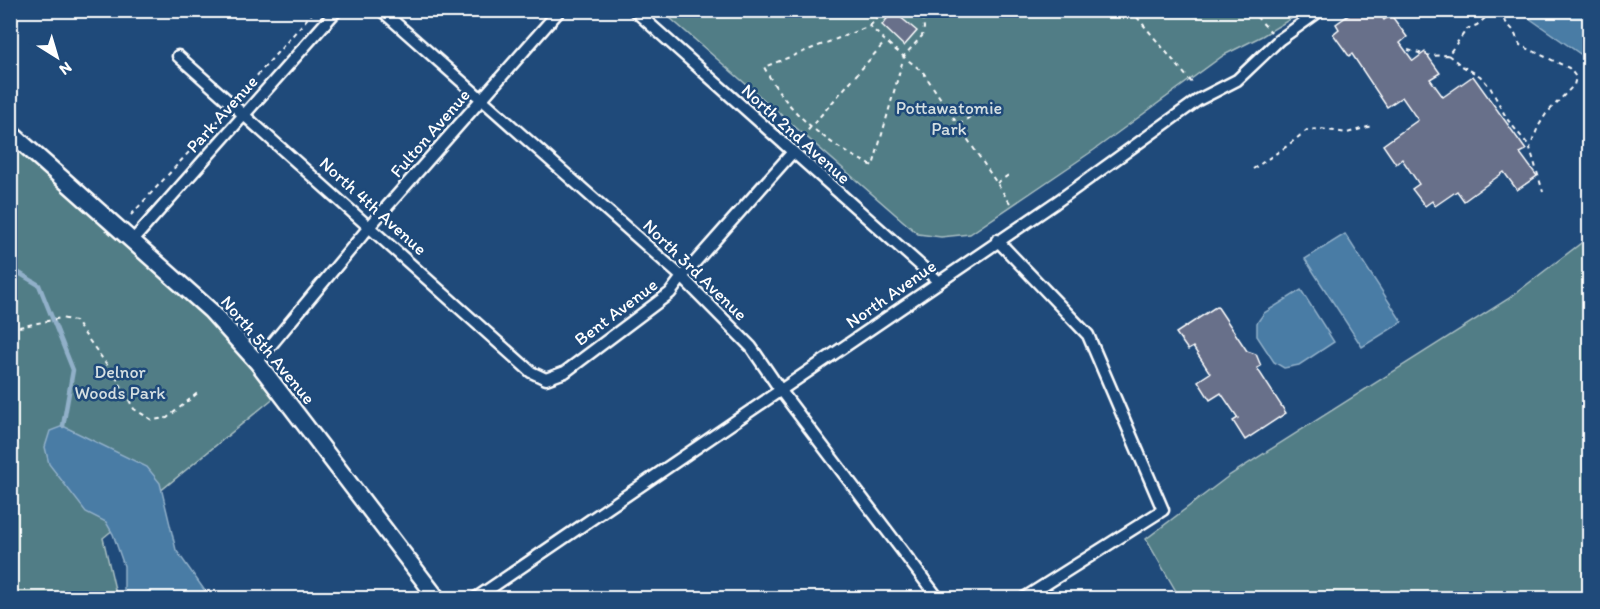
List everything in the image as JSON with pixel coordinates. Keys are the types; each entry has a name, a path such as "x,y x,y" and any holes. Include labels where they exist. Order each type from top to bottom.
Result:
{"main road":[{"name":"North 5th Avenue","path":"10,132 211,311 257,362 437,598"}],"street":[{"name":"Park Avenue","path":"133,240 337,10"},
{"name":"North 3rd Avenue","path":"381,10 682,278 751,347 781,391 938,598"},
{"name":"Fulton Avenue","path":"257,362 370,226 560,10"},
{"name":"North 2nd Avenue","path":"634,10 938,281"},
{"name":"North Avenue","path":"476,598 781,391 997,240 1070,193 1198,100 1237,80 1279,40 1321,10"},
{"name":"North 4th Avenue","path":"178,56 531,372 546,379"},
{"name":"Bent Avenue","path":"546,379 564,372 670,293 792,153"},
{"path":"997,240 1088,335 1163,510 1024,598"}],"path":[{"path":"883,10 870,26 764,68 790,108 811,127 832,144 873,166 904,56 921,36 924,28 923,18 916,10"},
{"path":"1131,10 1193,84"},
{"path":"1250,10 1279,40"},
{"path":"1448,55 1467,29 1477,25 1491,13 1501,17 1512,30 1520,45 1569,68 1576,77 1574,85 1546,114 1530,148"},
{"path":"870,26 885,42 923,72 1010,202"},
{"path":"802,137 885,42"},
{"path":"1408,50 1431,56 1448,55 1462,66 1480,75 1490,87 1507,119 1530,148 1543,192"},
{"path":"959,125 971,117"},
{"path":"1253,169 1307,130 1321,129 1347,133 1371,126"},
{"path":"997,183 1010,174"},
{"path":"10,329 61,318 75,321 116,376 135,409 152,420 167,417 200,390"},
{"path":"10,423 17,444 10,482"}],"green space":[{"name":"Pottawatomie Park","path":"662,11 1304,11 1224,55 1094,150 970,234 941,237 918,234"},
{"name":"Delnor Woods Park","path":"10,140 208,314 276,396 103,538 117,598 11,598"},
{"path":"1589,237 1589,598 1180,598 1146,539 1230,475 1508,299"}],"water":[{"path":"1519,11 1589,11 1589,60"},
{"path":"1345,234 1402,322 1362,347 1305,259"},
{"path":"1301,290 1334,342 1299,365 1284,368 1274,362 1257,336 1257,323 1264,313"},
{"path":"63,426 147,467 160,483 176,550 210,598 128,598 124,590 124,566 113,534 106,522 86,512 49,464 45,447 50,431"}],"building":[{"path":"1356,10 1378,10 1384,20 1391,15 1407,37 1400,43 1413,61 1425,52 1440,73 1430,79 1443,97 1473,76 1526,150 1520,153 1537,176 1517,190 1504,172 1464,201 1457,191 1435,206 1432,201 1425,206 1412,189 1419,184 1402,159 1396,164 1383,145 1418,120 1402,97 1387,107 1352,54 1349,56 1333,34 1339,29 1336,24"},
{"path":"893,11 917,31 904,46 882,25"},
{"path":"1217,306 1247,351 1256,354 1261,366 1257,368 1286,413 1245,440 1233,421 1238,418 1221,393 1210,400 1198,381 1210,373 1193,347 1188,350 1176,333"}],"waterway":[{"path":"10,277 19,273 39,285 73,370 63,426"}]}
